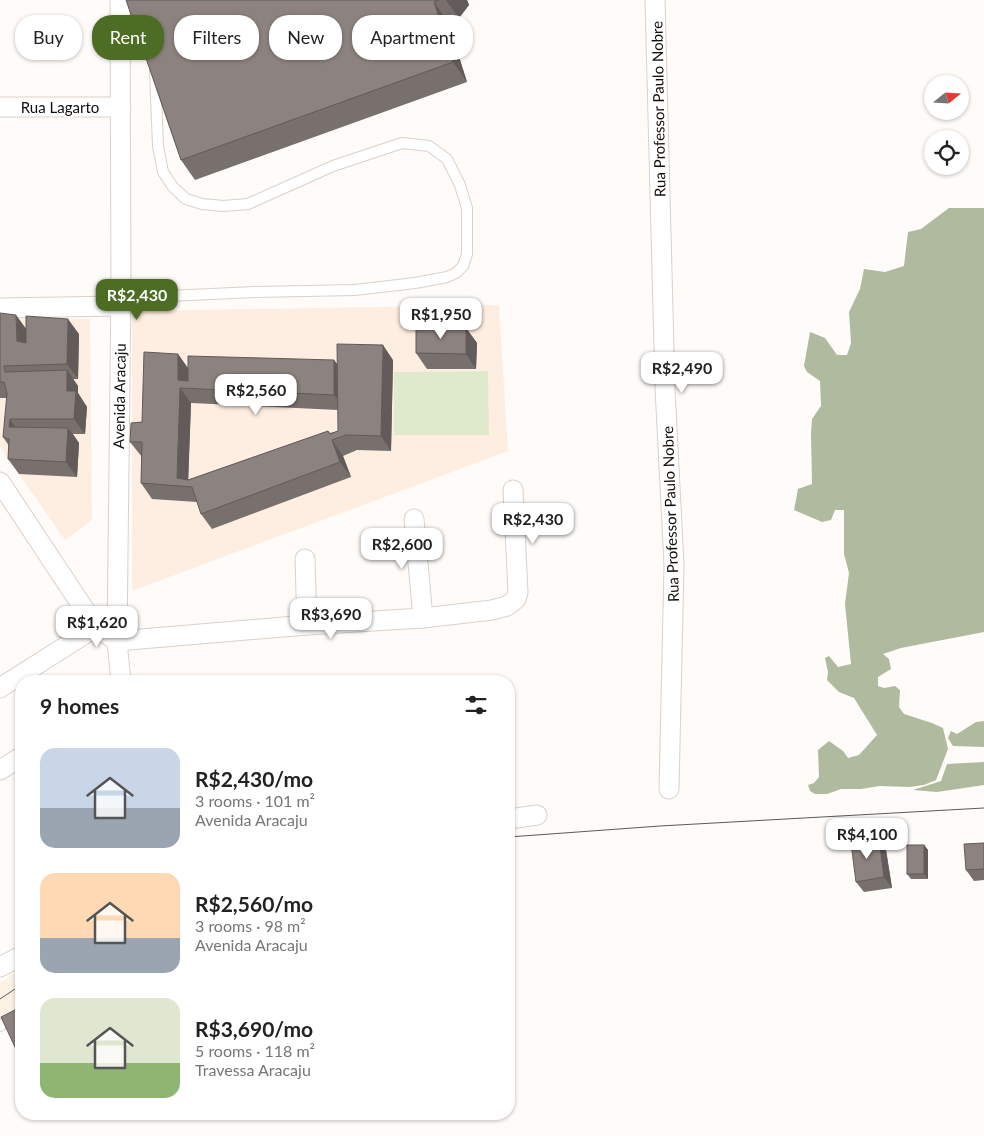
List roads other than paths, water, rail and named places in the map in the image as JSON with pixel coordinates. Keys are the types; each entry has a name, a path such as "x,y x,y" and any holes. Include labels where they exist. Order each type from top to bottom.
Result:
{"street":[{"name":"Avenida Aracaju","path":"120,0 121,107 117,641 120,675"},
{"name":"Rua Professor Paulo Nobre","path":"655,0 665,388 674,565 669,788"},
{"name":"Rua Lagarto","path":"0,108 121,107"},
{"path":"0,308 120,298"},
{"path":"0,482 96,627 117,641 307,625 423,618 492,610 507,606 516,599 518,582 513,490"},
{"path":"414,519 423,618"},
{"path":"305,559 307,625"},
{"path":"20,675 96,627"},
{"path":"0,688 15,678"},
{"path":"0,770 15,761"},
{"path":"515,818 537,815"},
{"path":"0,967 15,959"}],"lane":[{"path":"120,298 356,290 415,283 447,277 456,273 463,266 467,254 467,208 460,185 447,159 429,146 402,143 334,166 248,204 223,206 202,204 186,199 173,187 163,172 158,146 155,65"},
{"path":"0,1026 15,1016"}],"tram line":[{"path":"515,837 660,826 984,808"},
{"path":"0,999 15,989"}]}
